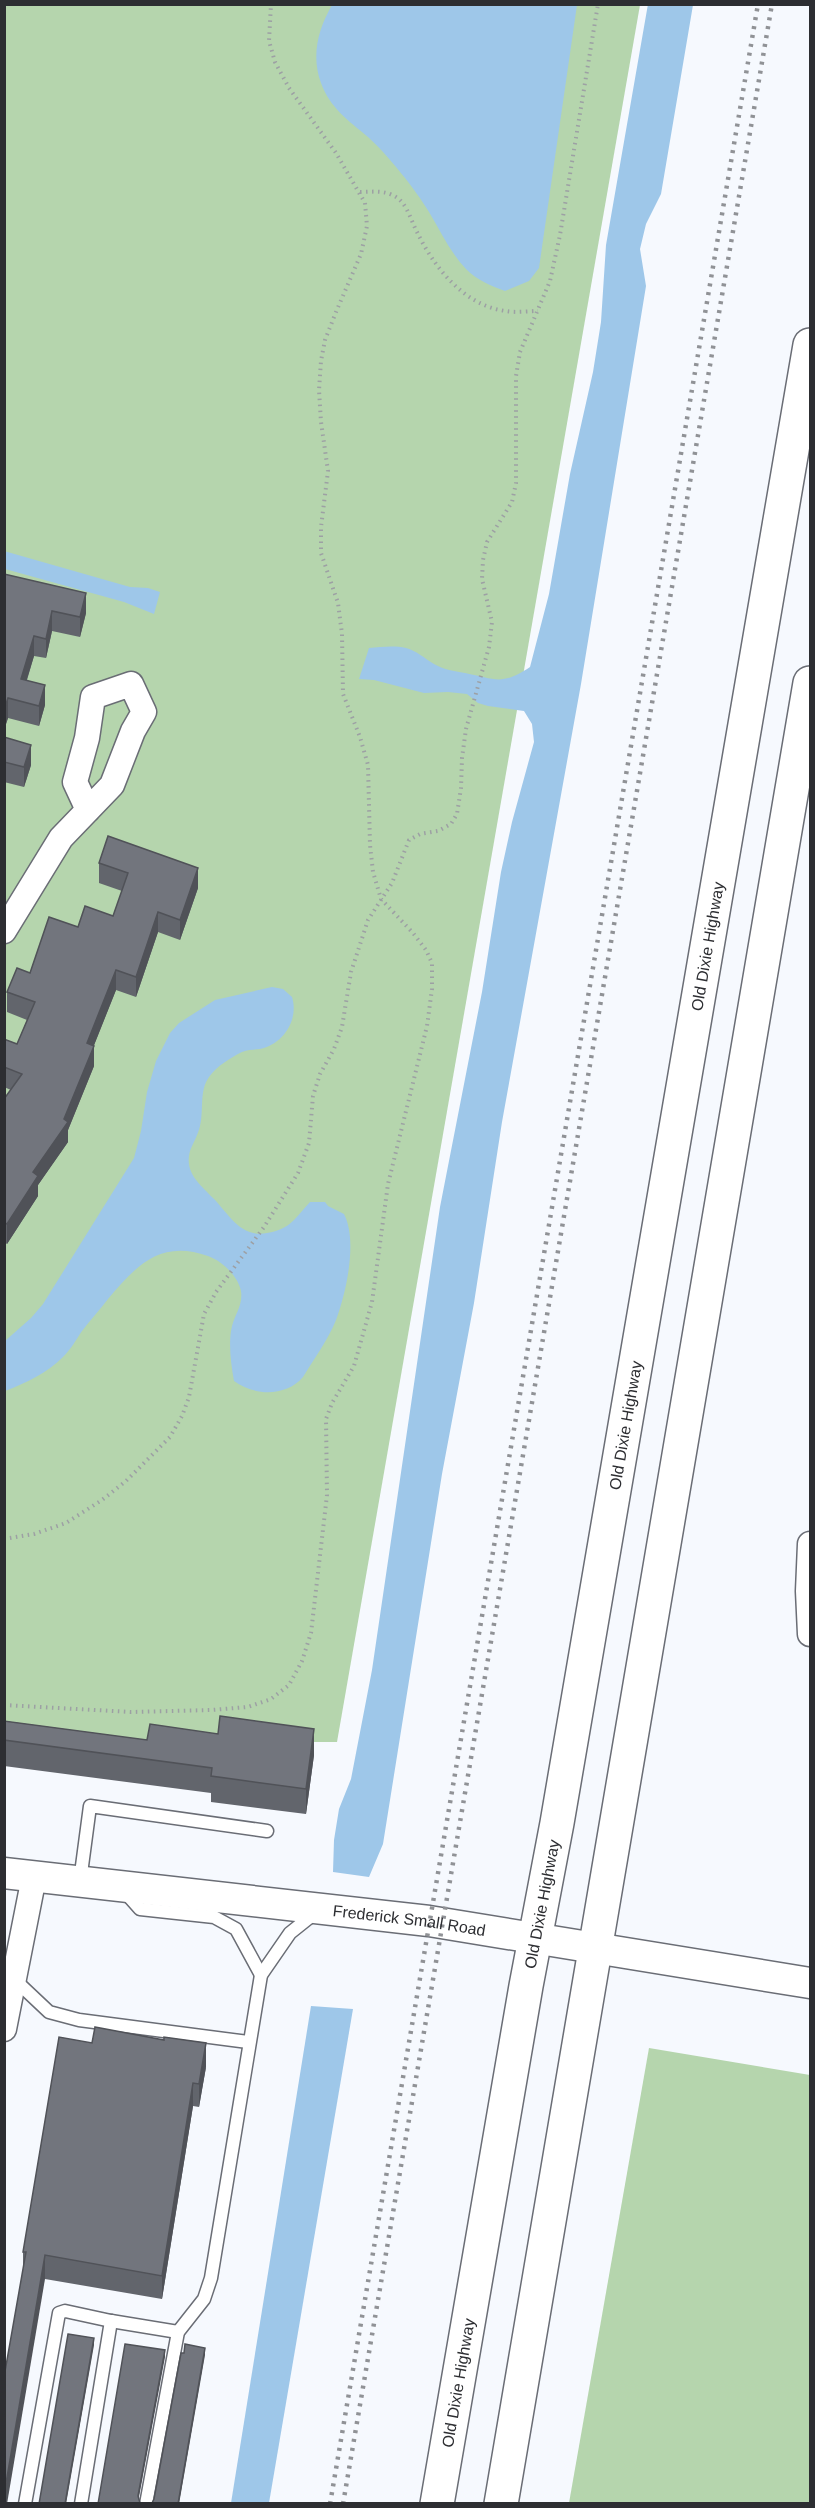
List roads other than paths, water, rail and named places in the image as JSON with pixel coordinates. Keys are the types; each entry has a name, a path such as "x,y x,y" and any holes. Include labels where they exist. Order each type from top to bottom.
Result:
{"main road":[{"name":"Old Dixie Highway","path":"437,2504 534,1939 557,1823 810,345"},
{"path":"501,2504 810,683"}],"street":[{"path":"4,931 61,838 88,810 112,785 133,731 144,712 131,684 93,697 87,738 75,782 88,810"},
{"path":"810,1544 808,1591 810,1634"},
{"name":"Frederick Small Road","path":"4,1873 429,1921 810,1983"},
{"path":"4,2028 34,1877"}],"lane":[{"path":"80,1882 90,1806 267,1831"},
{"path":"119,1886 140,1909 214,1917 236,1929 261,1975"},
{"path":"146,2504 178,2332 204,2299 211,2278 248,2042 261,1975 290,1933 322,1909"},
{"path":"14,1979 49,2012 79,2020 248,2042"},
{"path":"25,2504 59,2313 65,2311 178,2332"},
{"path":"81,2504 111,2321"}],"water":[{"path":"648,4 693,5 661,194 646,224 640,249 646,286 581,684 502,1122 474,1303 442,1474 383,1844 369,1877 333,1872 334,1840 339,1809 351,1779 372,1670 440,1207 482,992 501,872 534,742 532,724 524,711 488,706 478,703 467,694 424,693 374,680 359,679 369,648 383,647 406,648 442,668 491,679 512,677 530,667 549,594 570,474 593,372 601,322 606,245"},
{"path":"332,5 577,5 539,268 529,281 505,291 470,273 455,256 423,203 401,173 376,144 329,100 318,73 316,53 323,24"},
{"path":"4,551 130,587 148,588 160,592 154,614 124,602 5,569"},
{"path":"272,987 283,989 292,997 293,1014 288,1029 283,1036 269,1046 237,1054 209,1077 204,1088 200,1126 190,1151 189,1166 198,1183 236,1223 249,1232 258,1234 282,1229 292,1222 310,1202 325,1202 344,1214 348,1225 350,1252 343,1296 333,1327 303,1377 288,1388 270,1392 251,1390 234,1381 230,1339 241,1301 241,1291 237,1280 224,1265 213,1258 191,1252 176,1251 163,1253 139,1266 108,1299 63,1357 36,1377 5,1391 5,1341 43,1304 134,1158 147,1092 156,1061 170,1033 179,1023 215,1000"},
{"path":"311,2006 353,2009 269,2503 231,2503"}],"railway":[{"path":"330,2504 758,4"},
{"path":"343,2504 772,4"}]}
